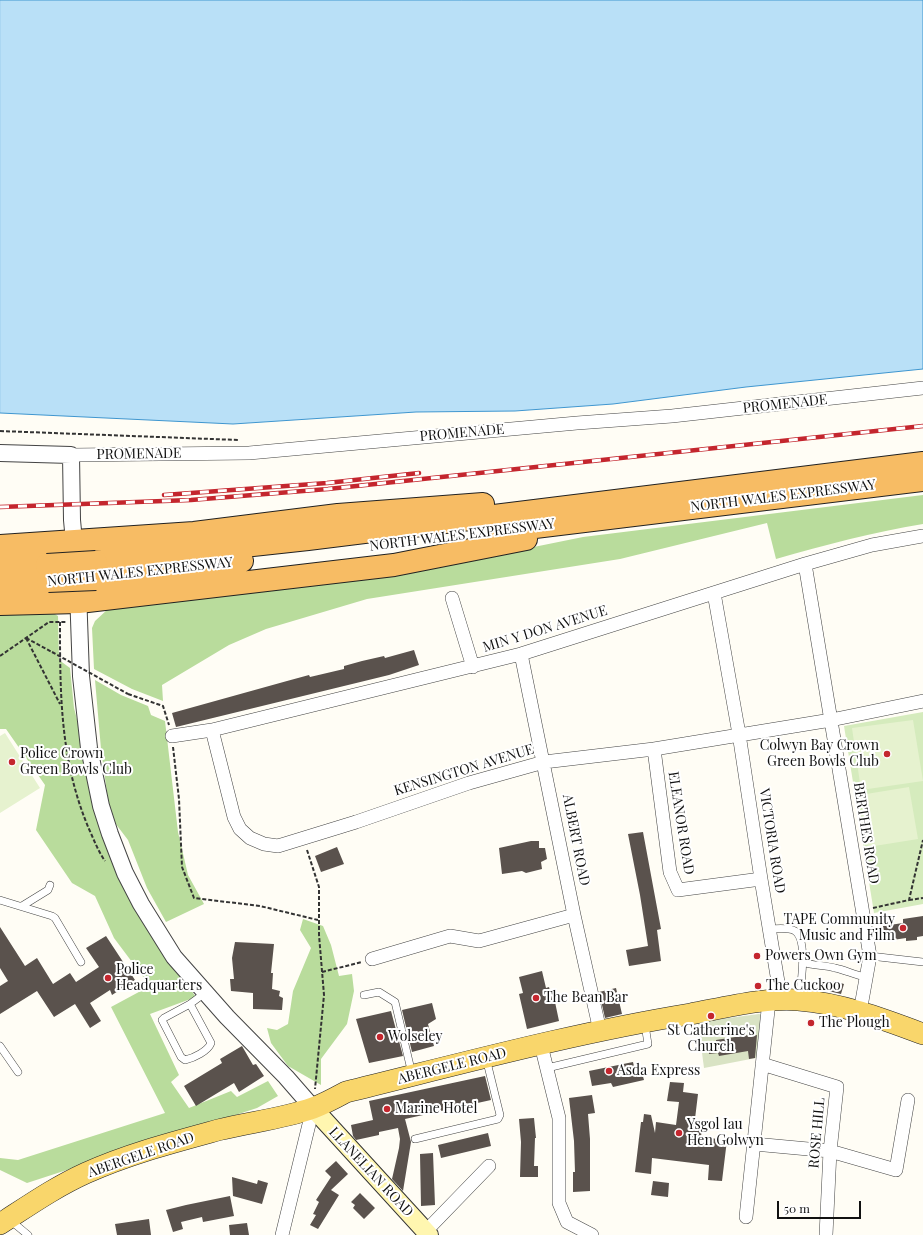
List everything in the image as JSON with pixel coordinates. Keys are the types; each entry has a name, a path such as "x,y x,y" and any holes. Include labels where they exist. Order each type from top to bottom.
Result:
{"highway":[{"name":"NORTH WALES EXPRESSWAY","path":"687,500 923,463"},
{"name":"NORTH WALES EXPRESSWAY","path":"0,584 48,573 96,570 687,500 923,480"},
{"path":"0,546 194,533 338,515 422,508 687,500"},
{"path":"0,604 79,602 394,565 687,500"},
{"name":"NORTH WALES EXPRESSWAY","path":"0,566 48,573"}],"main road":[{"name":"ABERGELE ROAD","path":"4,1221 41,1196 86,1173 125,1158 175,1142 230,1127 270,1120 313,1108 346,1092 600,1031 644,1022 783,1000 822,1003 860,1012 923,1034"},
{"name":"LLANELIAN ROAD","path":"313,1108 427,1233"}],"street":[{"name":"PROMENADE","path":"0,453 70,456 249,453 577,423 672,416 923,388"},
{"path":"70,456 74,542 79,602 81,676 87,733 101,806 110,834 125,873 141,904 174,957 205,993 313,1108 282,1235"},
{"name":"MIN Y DON AVENUE","path":"172,736 212,730 473,667 521,654 805,564 872,545 923,536"},
{"name":"BERTHES ROAD","path":"805,564 870,956 860,1012"},
{"name":"VICTORIA ROAD","path":"714,593 739,734 769,929 783,1000 762,1064 746,1217"},
{"path":"452,598 473,667"},
{"name":"ALBERT ROAD","path":"521,654 574,915 600,1031"},
{"name":"KENSINGTON AVENUE","path":"212,730 234,817 240,829 250,838 264,844 278,846 469,783 544,762 654,749 831,720 923,701"},
{"name":"ELEANOR ROAD","path":"654,749 670,872 678,890 761,879"},
{"path":"372,959 450,936 479,941 574,915"},
{"path":"541,1045 559,1118 559,1203 566,1222 592,1235"},
{"name":"ROSE HILL","path":"762,1064 837,1087 830,1151 826,1235"},
{"path":"754,1144 830,1151 896,1170 908,1100"},
{"path":"427,1233 489,1166"}],"lane":[{"path":"22,906 48,890 50,885"},
{"path":"0,900 55,918 81,962"},
{"path":"769,929 790,930 796,932 801,941 803,962 802,982 783,1000"},
{"path":"870,956 923,962"},
{"path":"803,962 835,968 851,974 866,977"},
{"path":"364,994 379,992 395,1002 412,1076"},
{"path":"190,1004 211,1043 209,1047 191,1059 185,1060 181,1057 162,1020 190,1004 205,993"},
{"path":"547,1068 648,1044 644,1022"},
{"path":"0,1046 18,1072"},
{"path":"416,1139 498,1119 500,1117 486,1058"},
{"path":"4,1221 28,1235"}],"path":[{"path":"0,431 240,440"},
{"path":"0,656 49,622"},
{"path":"26,638 128,694 163,706 172,736 179,799 182,867 194,898 260,906 318,920"},
{"path":"26,638 62,706"},
{"path":"303,839 319,887 318,920 324,995 313,1108"},
{"path":"909,900 923,840"},
{"path":"862,911 923,898"},
{"path":"322,972 372,959"}],"green space":[{"path":"923,495 923,524 849,539 776,559 767,523 620,559 367,599 266,629 229,645 162,685 163,701 132,689 94,669 92,628 95,621 108,609 455,563 583,537"},
{"path":"0,610 53,613 58,616 59,660 70,668 74,708 91,773 165,955 196,997 150,1014 179,1075 171,1082 189,1108 231,1091 237,1097 268,1081 278,1096 257,1108 27,1183 0,1170 0,1158 18,1160 165,1113 111,1007 150,986 114,938 95,896 72,883 36,830 45,785 6,729 0,729"},
{"path":"95,680 121,695 148,706 151,715 165,721 178,832 188,875 204,904 166,922 147,888 128,840 112,819 101,749"},
{"path":"923,712 923,904 874,913 844,726"},
{"name":"Colwyn Bay Crown Green Bowls Club","path":"913,720 923,781 861,790 852,728"},
{"name":"Police Crown Green Bowls Club","path":"5,733 40,788 0,813 0,736"},
{"path":"909,787 918,839 868,847 860,795"},
{"path":"303,919 323,926 331,945 339,976 352,974 354,991 347,1024 321,1059 321,1085 288,1066 271,1043 267,1028 277,1030 288,1024 293,991 311,948 300,930"},
{"path":"759,1014 762,1015 761,1057 704,1068 698,1022"}],"water":[{"path":"0,0 923,0 923,369 746,387 613,404 515,411 416,412 233,424 0,413"}],"building":[{"path":"414,650 419,665 389,675 176,727 172,713 309,675 310,677 344,669 344,666 362,661 384,656 385,658"},
{"path":"643,832 661,929 657,930 661,961 629,966 626,950 648,946 628,834"},
{"path":"531,841 539,841 539,848 545,848 547,859 541,862 542,869 526,873 522,871 502,874 499,848"},
{"path":"337,847 344,864 321,872 315,856"},
{"name":"TAPE Community Music and Film","path":"923,916 923,936 917,937 917,940 906,941 906,938 886,941 883,926 903,923 903,919"},
{"name":"Police Headquarters","path":"0,927 25,966 37,958 53,984 70,973 76,982 99,967 86,948 106,936 135,980 112,995 110,990 90,1003 101,1021 90,1028 75,1004 54,1017 37,991 0,1014 0,986 8,981 0,968"},
{"path":"235,942 274,944 271,973 273,973 272,989 280,991 279,996 283,998 282,1010 253,1009 253,993 231,991 230,979 234,979 232,958"},
{"name":"The Bean Bar","path":"542,971 546,988 549,987 553,1003 555,1002 559,1021 527,1029 519,994 523,993 519,977"},
{"path":"822,980 844,984 841,994 820,989"},
{"path":"616,988 622,1014 605,1018 599,992"},
{"path":"432,1003 436,1019 428,1024 434,1046 412,1052 402,1010"},
{"name":"Wolseley","path":"391,1011 403,1056 369,1063 356,1019"},
{"path":"748,1035 748,1037 757,1035 755,1058 749,1059 748,1051 719,1056 718,1053 709,1054 708,1044 716,1042 716,1040"},
{"path":"242,1046 253,1065 256,1064 264,1076 239,1092 234,1083 196,1106 184,1086 222,1063 220,1059"},
{"path":"633,1062 635,1071 641,1069 644,1080 613,1087 611,1083 592,1086 589,1071"},
{"path":"485,1076 491,1100 405,1119 411,1142 403,1191 392,1179 399,1148 400,1139 398,1128 379,1132 379,1135 356,1140 353,1136 351,1125 373,1120 369,1101"},
{"path":"670,1082 684,1083 683,1092 698,1094 694,1127 702,1128 701,1137 727,1140 722,1181 708,1180 709,1165 652,1158 651,1174 635,1172 641,1122 643,1122 644,1114 651,1115 655,1133 656,1122 676,1125 679,1102 667,1101"},
{"path":"592,1095 595,1113 588,1114 590,1139 590,1191 573,1192 573,1172 575,1172 574,1141 569,1098"},
{"path":"534,1118 536,1138 534,1166 538,1166 538,1177 520,1177 521,1142 519,1119"},
{"path":"488,1133 491,1146 441,1158 438,1145"},
{"path":"433,1153 435,1205 421,1206 420,1154"},
{"path":"336,1161 348,1174 331,1190 339,1195 318,1229 310,1225 316,1215 313,1214 319,1202 316,1200 331,1177 325,1171"},
{"path":"232,1177 257,1184 258,1180 268,1183 262,1204 233,1196"},
{"path":"653,1181 669,1183 668,1197 651,1195"},
{"path":"360,1193 375,1208 364,1219 353,1208 355,1205 351,1202"},
{"path":"230,1196 234,1216 203,1222 202,1217 181,1222 183,1229 173,1232 166,1210"},
{"path":"149,1219 151,1235 117,1235 115,1224"},
{"path":"247,1223 249,1235 230,1235 229,1225"}],"railway":[{"path":"0,507 191,500 328,489 923,426"},
{"path":"164,495 327,483 419,473"}],"place":[{"name":"Colwyn Bay Crown Green Bowls Club","path":"887,754"},
{"name":"Police Crown Green Bowls Club","path":"12,762"},
{"name":"TAPE Community Music and Film","path":"903,928"},
{"name":"Powers Own Gym","path":"757,956"},
{"name":"Police Headquarters","path":"108,978"},
{"name":"The Cuckoo","path":"758,986"},
{"name":"The Bean Bar","path":"536,998"},
{"name":"St Catherine's Church","path":"711,1016"},
{"name":"The Plough","path":"811,1023"},
{"name":"Wolseley","path":"380,1037"},
{"name":"Asda Express","path":"609,1071"},
{"name":"Marine Hotel","path":"387,1109"},
{"name":"Ysgol Iau Hen Golwyn","path":"679,1133"}]}
